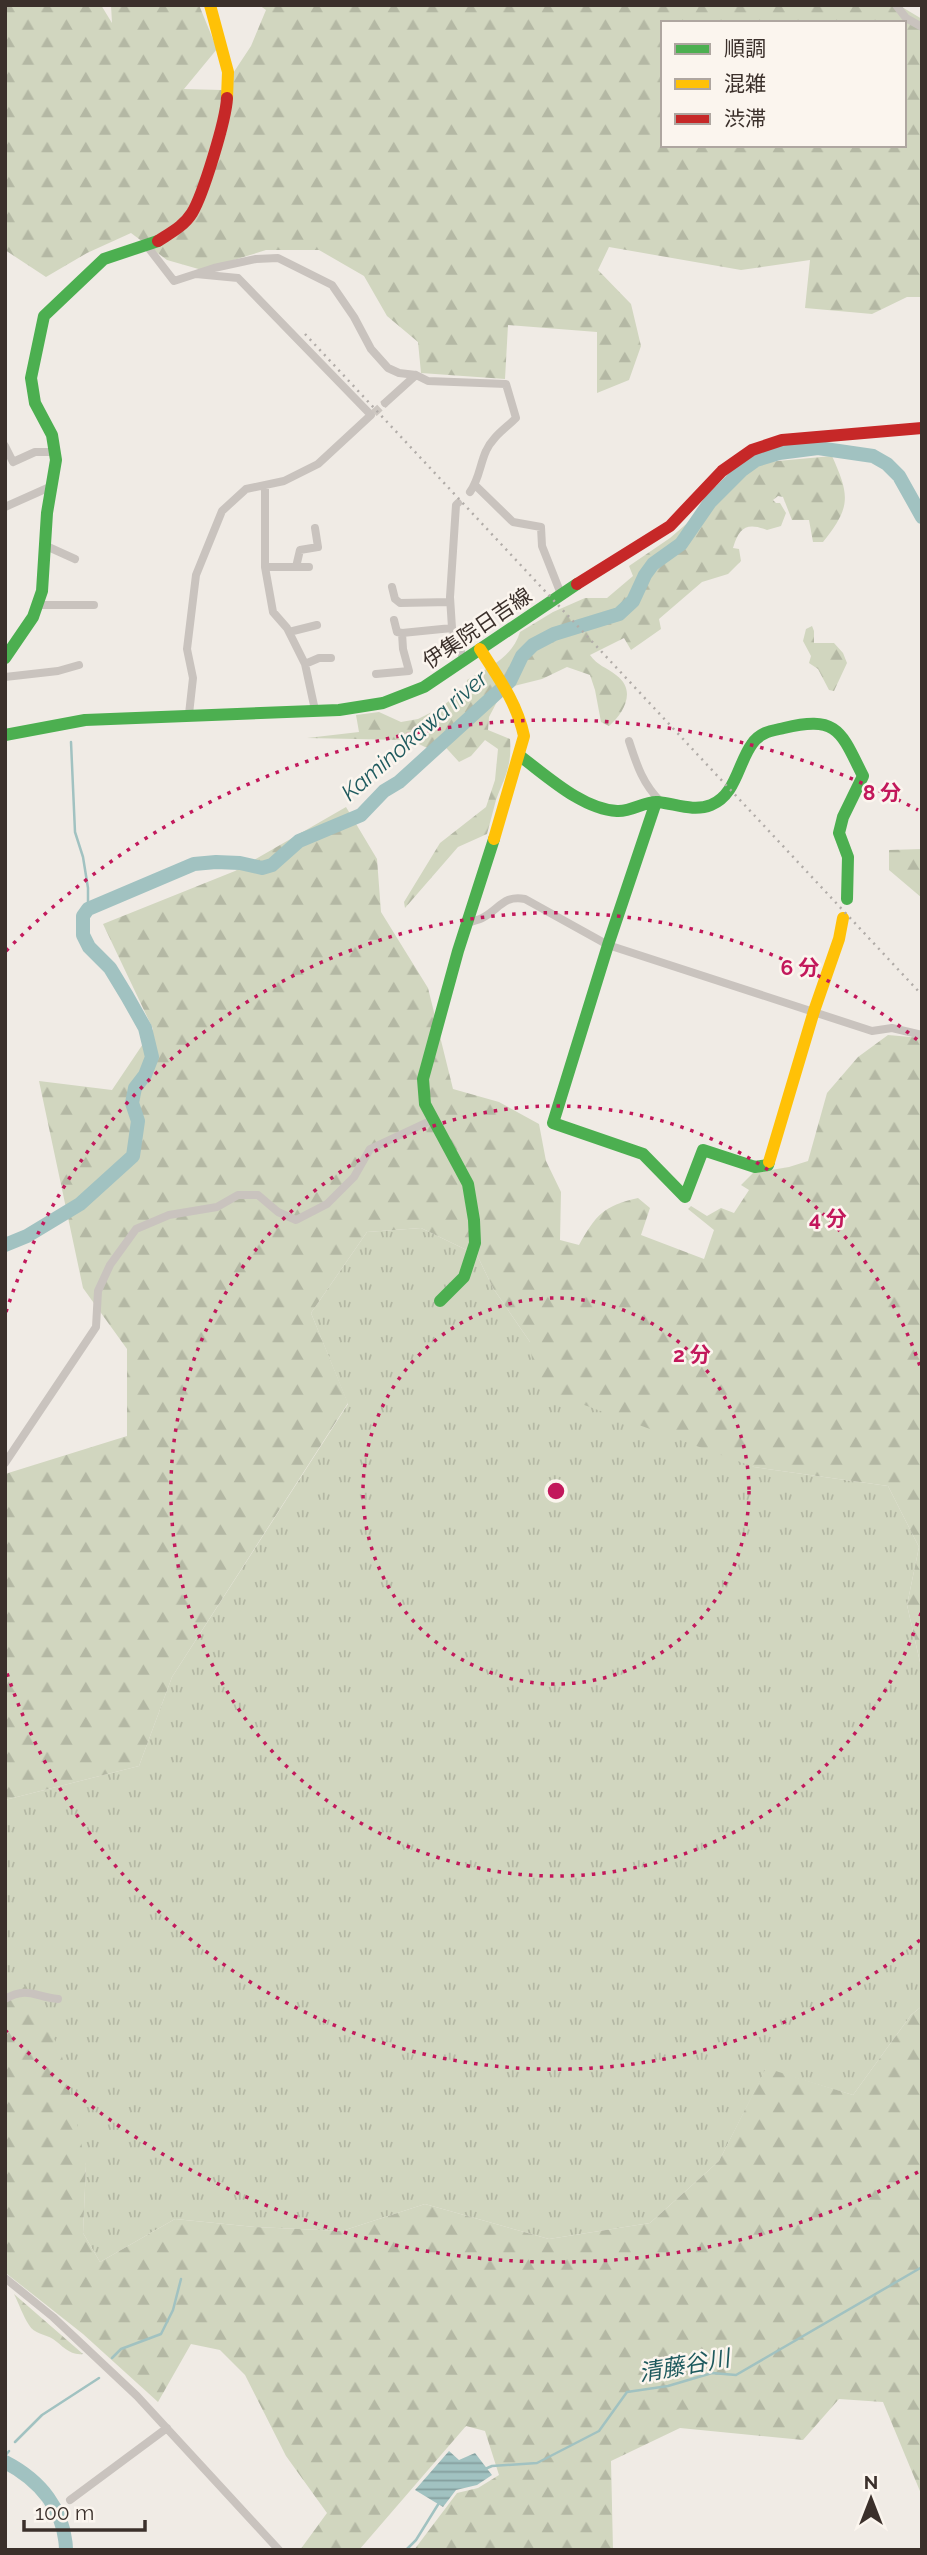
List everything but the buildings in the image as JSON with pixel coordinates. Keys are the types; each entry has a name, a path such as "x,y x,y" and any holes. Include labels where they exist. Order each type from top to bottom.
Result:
{"street":[{"path":"5,658 33,618 42,591 47,513 56,460 52,435 35,403 31,378 44,316 104,258 147,246 169,235 181,226 191,213 206,178 227,103 228,72 209,5"},
{"path":"895,5 906,18 922,27"},
{"path":"147,246 174,281 256,259 278,258 332,285 354,317 371,349 388,368 399,373 416,374 428,381 506,384 516,418 487,449 472,489 513,522 541,527 542,546 561,594"},
{"path":"189,714 193,678 187,649 196,575 222,511 246,489 284,481 318,464 373,414 238,278 196,274"},
{"path":"385,403 416,374"},
{"name":"伊集院日吉線","path":"5,735 85,720 369,707 401,699 424,687 561,594 670,526 722,471 752,450 782,440 922,428"},
{"path":"5,446 13,462 35,453 54,453"},
{"path":"5,507 52,486"},
{"path":"265,486 265,567 273,612 289,632 305,664 315,710"},
{"path":"458,503 450,602 452,628 464,660"},
{"path":"296,567 300,551 318,547 315,528"},
{"path":"44,545 75,559"},
{"path":"265,567 309,567"},
{"path":"392,587 395,600 400,603 450,602"},
{"path":"38,605 94,605"},
{"path":"394,620 397,632 402,633 452,628"},
{"path":"289,632 317,625"},
{"path":"376,674 409,671 402,633"},
{"path":"440,1301 464,1277 475,1243 474,1220 468,1184 425,1104 424,1079 467,923 524,736 508,691 480,649"},
{"path":"305,664 319,658 331,658"},
{"path":"5,677 58,671 79,665"},
{"path":"520,756 570,793 594,803 626,811 644,803 659,802 677,807 706,807 721,800 757,737 765,732 805,721 833,726 863,776 843,817 839,833 848,857 847,899"},
{"path":"629,741 639,772 659,802"},
{"path":"659,802 608,944 553,1123 643,1154 685,1197 703,1150 755,1167 768,1165 839,939 843,918"},
{"path":"467,923 483,918 503,900 519,898 608,944 872,1031 892,1028 922,1035"},
{"path":"5,1463 96,1327 98,1291 110,1265 136,1229 169,1215 217,1207 238,1195 258,1195 278,1212 296,1220 327,1204 355,1177 370,1149 432,1120"},
{"path":"5,1999 17,1992 31,1991 58,1999"},
{"path":"5,2278 96,2357 279,2550"},
{"path":"70,2500 166,2428"}],"green space":[{"path":"5,5 101,5 112,23 111,5 199,5 217,49 184,89 222,90 251,46 266,10 259,5 904,5 902,7 922,19 922,297 907,297 872,314 805,308 810,260 741,270 609,247 598,270 631,304 641,346 629,380 597,393 597,332 508,325 505,379 421,373 418,342 387,316 364,276 319,250 266,250 202,270 167,260 131,233 87,253 46,277 5,250"},
{"path":"832,456 842,481 845,501 839,519 823,542 813,542 809,520 792,520 783,497 778,496 773,500 780,503 786,513 781,526 767,530 754,526 741,531 733,548 739,549 741,561 728,574 702,582 659,619 661,629 631,650 624,638 590,655 616,675 626,687 623,708 609,726 601,722 590,675 567,667 542,679 510,687 499,698 489,717 488,730 510,739 510,757 487,834 458,847 405,908 404,902 440,843 486,807 495,780 498,749 485,740 471,756 459,762 439,740 429,749 419,744 437,725 439,714 403,740 307,738 359,732 356,715 379,712 401,722 418,719 440,708 467,687 467,680 506,655 520,632 553,612 585,598 607,598 633,576 629,566 670,538 749,470 767,462"},
{"path":"812,626 814,643 834,643 847,663 834,691 829,690 818,669 809,663 811,656 803,641 806,629"},
{"path":"346,807 377,859 381,912 428,988 453,1089 499,1102 539,1124 546,1161 561,1192 560,1240 579,1245 590,1226 608,1208 638,1198 650,1208 641,1235 704,1259 714,1230 688,1209 691,1206 707,1216 721,1208 734,1213 749,1190 741,1185 753,1173 808,1161 827,1093 858,1057 888,1035 922,1038 922,1671 907,1605 919,1547 888,1486 754,1467 535,1387 530,1342 493,1288 477,1255 421,1228 367,1232 311,1313 348,1403 172,1677 139,1766 5,1800 5,1474 127,1436 127,1349 83,1288 39,1081 112,1090 153,1029 103,924 235,871"},
{"path":"922,849 922,898 889,870 889,850"},
{"path":"421,1228 477,1255 493,1288 530,1342 754,1467 888,1486 919,1547 907,1605 922,1671 922,2006 911,2015 853,2095 766,2069 719,2161 650,2223 549,2239 425,2204 342,2231 255,2227 175,2219 100,2262 83,2233 86,2165 5,1995 5,1800 139,1766 172,1677 348,1404 311,1313 367,1232"},
{"path":"26,1986 61,2052 86,2165 83,2233 100,2262 175,2219 255,2227 342,2231 425,2204 549,2239 650,2223 719,2161 766,2068 853,2095 911,2015 922,2006 922,2496 883,2402 839,2399 803,2440 680,2428 611,2461 613,2550 414,2550 457,2493 478,2488 499,2475 485,2431 466,2426 359,2550 300,2550 327,2513 286,2456 245,2375 220,2350 191,2344 158,2402 83,2334 7,2274 5,1995"},
{"path":"14,2294 83,2354 70,2352 53,2339 31,2328"}],"water":[{"path":"449,2451 459,2460 475,2453 492,2475 477,2485 456,2490 443,2507 415,2490"}],"waterway":[{"name":"Kaminokawa river","path":"5,1245 27,1236 80,1204 133,1156 138,1121 132,1103 135,1088 145,1075 152,1057 145,1028 127,996 110,968 89,947 83,935 83,916 88,909 194,864 240,863 262,868 272,865 299,841 361,815 384,791 399,782 510,681 522,656 533,645 554,634 619,614 633,601 653,564 681,544 710,502 756,460 779,453 818,448 873,456 887,464 899,476 922,517"},
{"path":"71,742 75,832 83,857 88,909"},
{"name":"清藤谷川","path":"485,2469 492,2466 537,2463 599,2431 627,2392 668,2386 712,2373 736,2375 922,2267"},
{"path":"112,2358 121,2349 161,2334 173,2310 181,2279"},
{"path":"15,2442 42,2415 99,2378"},
{"path":"5,2456 9,2451"},
{"path":"5,2462 29,2478 48,2498 61,2522 66,2550"},
{"name":"清藤谷川","path":"406,2550 416,2540 439,2503"}],"tunnel":[{"path":"374,413 385,403"}],"railway":[{"path":"305,334 922,995"}],"traffic: fast":[{"path":"5,658 33,617 42,591 47,513 56,460 52,435 35,403 31,378 44,316 104,259 158,241"},
{"path":"5,735 85,720 339,710 383,703 424,687 577,584"},
{"path":"520,756 578,798 604,809 622,811 658,802 698,808 711,805 726,794 747,752 762,734 802,725 827,726 843,738 863,776 843,817 839,833 848,857 847,899"},
{"path":"656,802 553,1123 643,1154 685,1197 703,1150 755,1167 768,1165 769,1162"},
{"path":"440,1301 464,1277 475,1243 474,1220 468,1184 425,1104 423,1079 458,951 494,839"}],"traffic: slow":[{"path":"210,5 228,72 227,98"},
{"path":"480,649 512,701 524,736 494,839"},
{"path":"769,1162 814,1011 839,939 843,918"}],"traffic: jam":[{"path":"158,241 185,222 197,204 208,175 227,98"},
{"path":"577,584 670,526 722,471 752,450 782,440 922,428"}]}
